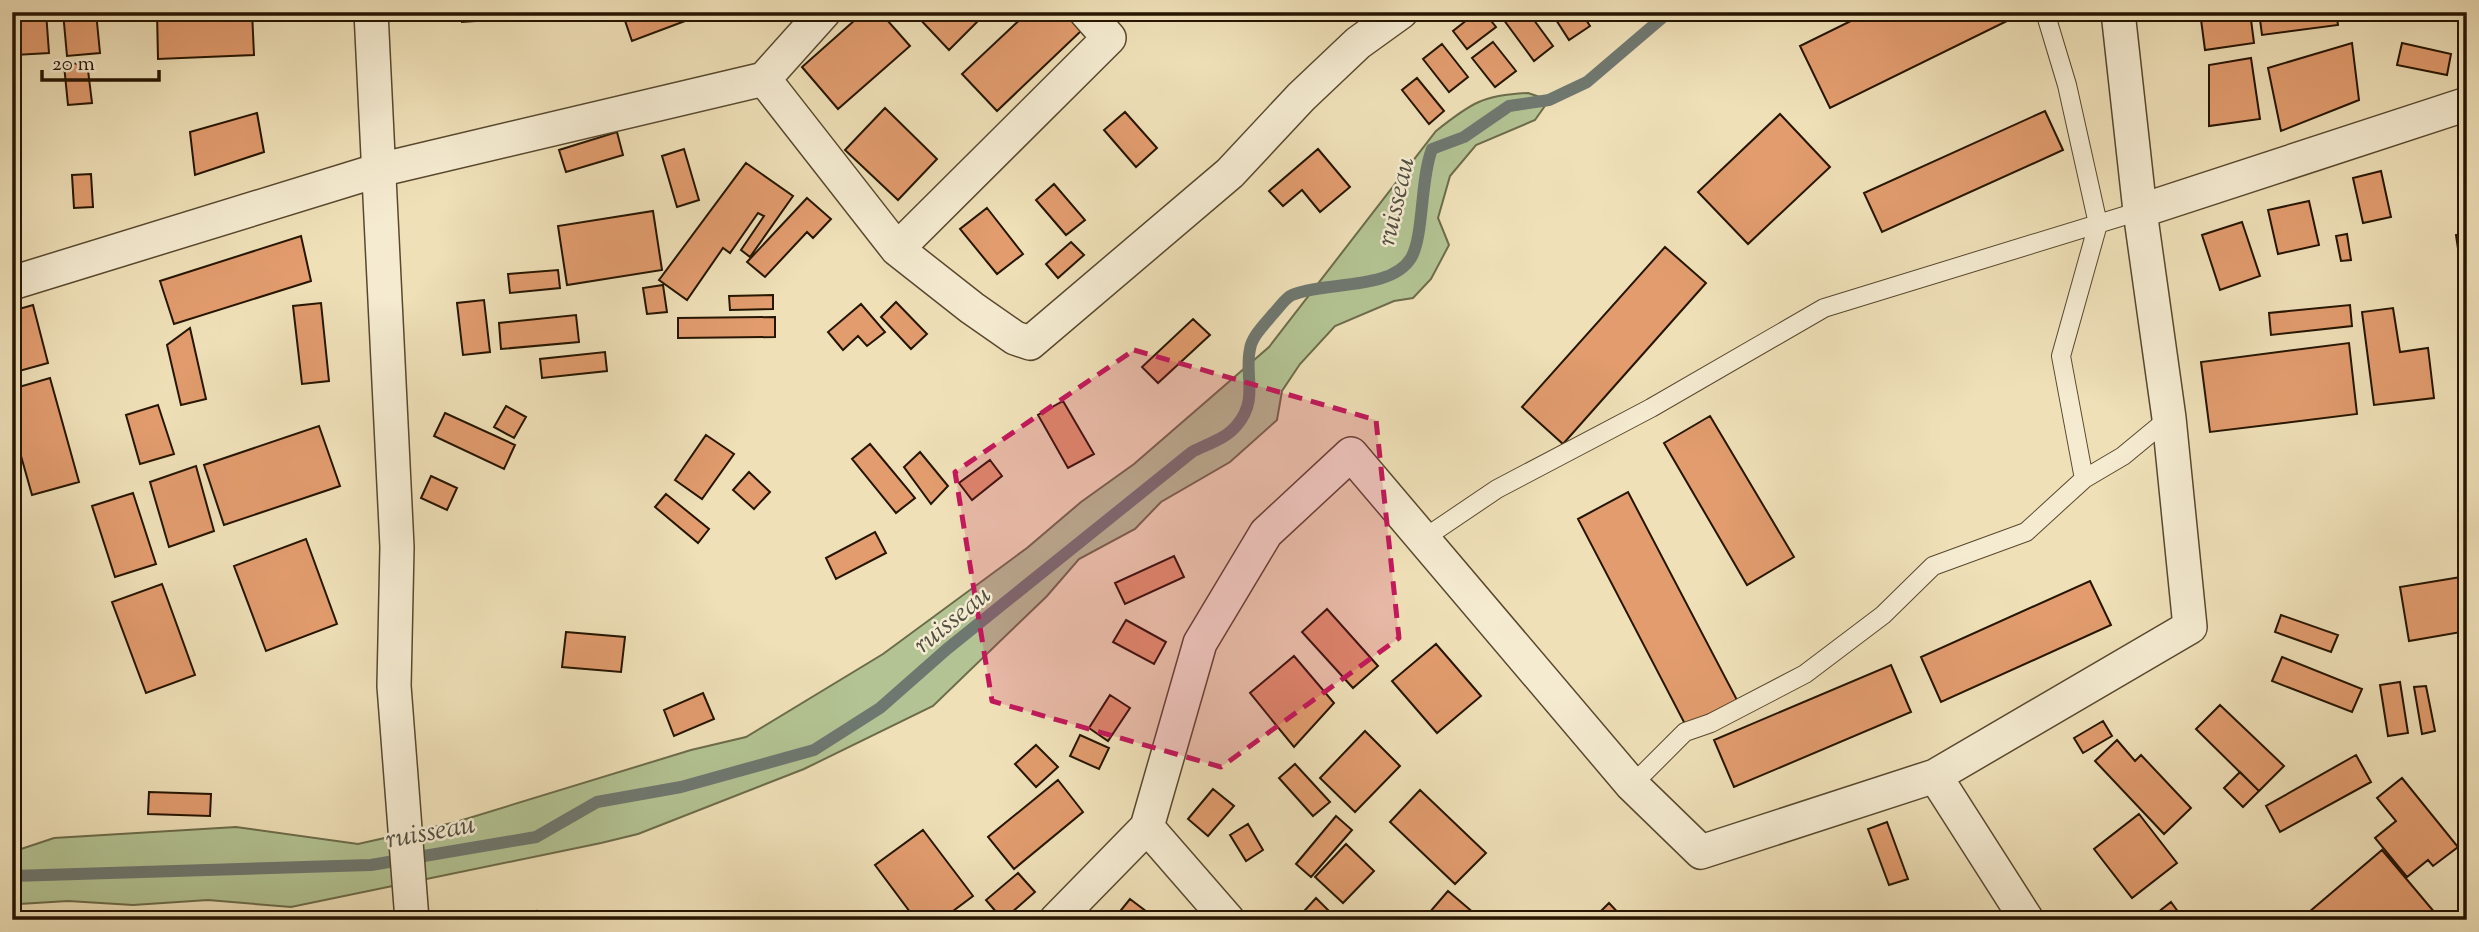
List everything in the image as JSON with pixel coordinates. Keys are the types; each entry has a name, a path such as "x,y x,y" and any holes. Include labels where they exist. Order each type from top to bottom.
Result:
{"street":[{"path":"370,12 397,547 394,685 412,920"},
{"path":"12,283 379,170 764,79 824,12"},
{"path":"897,249 1109,38 1086,12"},
{"path":"764,79 897,249 972,308 1015,338 1030,344 1230,173 1349,52 1401,12"},
{"path":"1056,920 1147,827 1200,643 1266,533 1351,454 1632,785 1700,852 1935,776 2190,627 2169,418 2140,211 2118,12"},
{"path":"2140,211 2467,104"},
{"path":"1935,776 2027,920"},
{"path":"1147,827 1228,920"}],"lane":[{"path":"2045,12 2067,85 2098,224 2061,356 2084,479"},
{"path":"1423,539 1497,489 1651,408 1824,308 2140,211"},
{"path":"1632,785 1685,733 1711,723 1805,674 1883,615 1933,566 2026,532 2084,479 2123,456 2169,418"}],"highlighted area":[{"path":"1134,350 1376,420 1399,638 1221,767 992,701 955,472"}],"green space":[{"path":"1528,93 1549,100 1535,120 1476,145 1450,176 1438,218 1449,245 1431,279 1413,298 1394,301 1335,326 1300,364 1282,391 1277,420 1230,462 1161,502 1135,529 1079,559 1047,596 933,706 804,769 638,834 601,843 291,907 208,900 133,905 68,901 19,904 12,911 12,852 54,838 236,827 358,844 456,822 691,750 746,737 883,654 1027,548 1081,502 1134,464 1269,347 1436,131 1478,102"}],"building":[{"path":"12,12 46,12 49,53 15,55"},
{"path":"63,12 96,12 100,53 67,56"},
{"path":"157,12 252,12 254,55 158,59"},
{"path":"461,12 503,12 504,19 462,22"},
{"path":"622,12 709,12 632,41"},
{"path":"864,12 880,12 910,46 838,109 802,67"},
{"path":"919,12 987,12 949,50 916,15"},
{"path":"1028,12 1064,12 1081,31 997,111 962,74"},
{"path":"1477,12 1484,12 1496,27 1467,49 1453,31"},
{"path":"1498,12 1528,12 1553,46 1534,61"},
{"path":"1551,12 1581,12 1590,26 1569,40"},
{"path":"1869,12 2005,12 2009,20 1830,108 1800,46"},
{"path":"2200,12 2250,12 2254,43 2205,50"},
{"path":"2259,12 2336,12 2338,25 2262,35"},
{"path":"1493,42 1516,71 1495,87 1472,58"},
{"path":"2352,43 2359,100 2281,131 2268,68"},
{"path":"2402,43 2451,54 2447,75 2397,65"},
{"path":"1442,44 1468,77 1449,92 1423,59"},
{"path":"2251,58 2260,119 2209,126 2209,65"},
{"path":"87,62 92,103 68,105 64,65"},
{"path":"1417,78 1444,111 1429,124 1402,90"},
{"path":"885,108 937,159 898,200 845,150"},
{"path":"2045,111 2063,150 1882,232 1864,193"},
{"path":"1125,112 1157,148 1136,167 1104,130"},
{"path":"257,113 264,152 195,175 190,132"},
{"path":"1780,114 1830,167 1748,244 1698,192"},
{"path":"617,132 623,155 566,172 559,150"},
{"path":"684,149 699,200 677,207 662,156"},
{"path":"1318,149 1350,187 1320,212 1302,190 1283,206 1269,191"},
{"path":"746,163 793,196 750,257 741,250 764,216 758,213 730,253 723,248 687,300 659,280"},
{"path":"2381,171 2391,217 2363,223 2353,178"},
{"path":"91,174 93,207 74,208 72,175"},
{"path":"1054,184 1085,220 1066,235 1036,200"},
{"path":"807,198 831,219 813,238 807,232 765,277 747,262"},
{"path":"2309,201 2319,245 2278,254 2268,210"},
{"path":"987,208 1023,254 997,274 960,229"},
{"path":"653,211 662,270 567,285 558,226"},
{"path":"2242,222 2260,276 2220,290 2202,235"},
{"path":"2467,233 2467,261 2460,262 2456,235"},
{"path":"2347,234 2351,260 2341,261 2336,236"},
{"path":"301,236 311,281 174,324 160,281"},
{"path":"1071,242 1084,255 1058,278 1046,264"},
{"path":"1665,247 1706,283 1563,444 1522,407"},
{"path":"558,270 560,288 510,293 508,274"},
{"path":"663,285 667,312 647,314 643,288"},
{"path":"773,295 773,309 730,310 729,296"},
{"path":"484,300 490,352 463,355 457,303"},
{"path":"896,302 927,334 911,349 881,317"},
{"path":"321,303 329,381 302,384 293,306"},
{"path":"861,304 885,332 867,346 858,336 843,350 828,332"},
{"path":"33,305 48,363 12,373 12,311"},
{"path":"2350,305 2352,326 2271,335 2269,313"},
{"path":"2393,308 2400,352 2428,348 2434,398 2374,405 2362,312"},
{"path":"576,315 579,342 501,349 499,323"},
{"path":"775,317 775,337 678,338 678,318"},
{"path":"1193,319 1210,335 1158,383 1142,367"},
{"path":"190,328 206,399 181,405 167,345"},
{"path":"2349,343 2357,414 2210,432 2201,362"},
{"path":"605,352 607,371 542,378 540,359"},
{"path":"50,378 79,482 32,495 12,424 12,389"},
{"path":"1063,401 1094,454 1068,468 1038,415"},
{"path":"158,405 174,454 140,464 126,415"},
{"path":"506,406 526,417 514,438 494,427"},
{"path":"445,413 515,445 504,469 434,436"},
{"path":"1710,416 1794,557 1747,585 1664,443"},
{"path":"319,426 340,486 224,525 204,465"},
{"path":"706,435 734,454 702,499 675,480"},
{"path":"870,444 915,498 896,513 852,459"},
{"path":"920,452 948,486 931,504 904,467"},
{"path":"2461,456 2467,456 2467,498 2466,498"},
{"path":"990,460 1002,476 972,500 959,483"},
{"path":"196,466 214,531 169,547 150,482"},
{"path":"749,472 770,492 754,509 733,490"},
{"path":"431,476 457,488 447,510 421,498"},
{"path":"1628,492 1737,700 1686,726 1578,519"},
{"path":"133,493 156,564 115,577 92,506"},
{"path":"666,494 709,529 698,543 655,507"},
{"path":"875,532 886,553 836,579 826,558"},
{"path":"306,539 337,624 266,651 234,566"},
{"path":"1174,556 1184,577 1125,604 1115,583"},
{"path":"2467,576 2467,631 2409,641 2400,587"},
{"path":"2090,581 2111,625 1941,702 1921,657"},
{"path":"162,584 195,675 146,693 112,602"},
{"path":"1327,609 1378,666 1353,688 1302,632"},
{"path":"2281,615 2338,635 2331,652 2275,632"},
{"path":"1126,620 1166,642 1154,664 1113,642"},
{"path":"566,632 625,637 621,672 562,667"},
{"path":"1436,644 1481,696 1437,733 1392,681"},
{"path":"1294,656 1334,703 1294,747 1250,693"},
{"path":"2282,657 2362,689 2352,712 2272,681"},
{"path":"1891,665 1911,712 1734,787 1714,740"},
{"path":"2400,682 2408,733 2388,736 2380,685"},
{"path":"2426,686 2435,731 2422,734 2414,687"},
{"path":"703,693 714,719 674,736 664,710"},
{"path":"1110,695 1130,708 1108,741 1089,728"},
{"path":"2220,705 2284,766 2259,791 2196,729"},
{"path":"2103,721 2112,736 2083,753 2074,738"},
{"path":"1365,731 1400,766 1355,812 1320,778"},
{"path":"1080,735 1109,748 1099,769 1070,756"},
{"path":"2117,740 2135,761 2141,755 2191,808 2164,834 2095,761"},
{"path":"1036,745 1058,767 1036,787 1015,764"},
{"path":"2356,755 2371,782 2280,832 2266,806"},
{"path":"1295,764 1330,802 1313,816 1279,778"},
{"path":"2240,772 2259,791 2243,807 2224,788"},
{"path":"2402,778 2458,847 2433,866 2428,860 2407,877 2375,838 2396,821 2377,798"},
{"path":"1058,780 1083,812 1014,869 988,837"},
{"path":"1213,789 1234,806 1208,836 1188,819"},
{"path":"1420,790 1486,853 1455,884 1390,822"},
{"path":"149,792 211,794 210,816 148,814"},
{"path":"2139,814 2177,863 2132,898 2094,849"},
{"path":"1336,816 1352,830 1311,877 1296,864"},
{"path":"1887,822 1908,879 1889,885 1868,829"},
{"path":"1248,824 1263,850 1246,861 1230,835"},
{"path":"923,830 973,896 941,920 916,920 875,865"},
{"path":"1346,844 1374,871 1343,903 1315,877"},
{"path":"2382,850 2441,920 2303,920 2302,918"},
{"path":"1018,873 1035,892 1003,920 986,900"},
{"path":"1448,891 1482,920 1423,920"},
{"path":"1316,898 1338,920 1296,920"},
{"path":"1130,899 1151,915 1147,920 1113,920"},
{"path":"2171,902 2184,920 2148,920"},
{"path":"1609,903 1624,919 1592,920"},
{"path":"537,911 547,920 529,920"}],"waterway":[{"name":"ruisseau","path":"12,876 371,865 536,837 597,802 681,787 814,750 880,708 947,649 1192,452 1233,430 1244,415 1249,397 1249,359 1253,339 1287,298 1306,291 1373,281 1389,276 1401,268 1411,258 1415,248 1425,176 1432,149 1464,137 1509,106 1549,100 1587,82 1669,12"}]}
